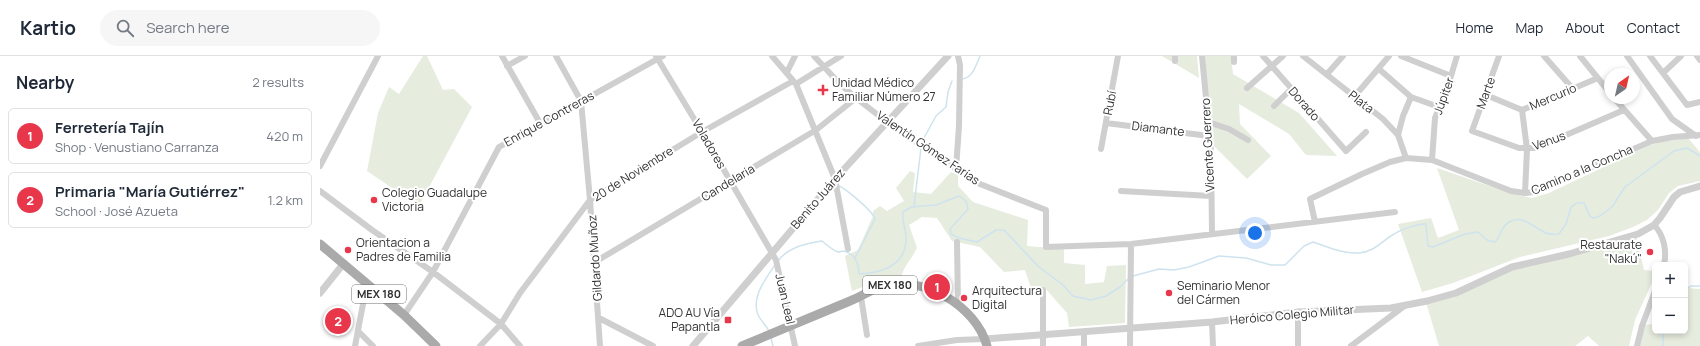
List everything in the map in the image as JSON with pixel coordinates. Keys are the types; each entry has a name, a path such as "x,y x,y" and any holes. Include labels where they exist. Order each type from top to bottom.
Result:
{"main road":[{"name":"MEX 180","path":"320,244 404,315 436,346"},
{"name":"MEX 180","path":"742,346 861,297 882,286 897,284 911,284 946,296 958,304 974,320 986,343"}],"street":[{"path":"320,166 378,56"},
{"path":"502,56 540,123"},
{"path":"507,66 525,56"},
{"name":"Gildardo Muñoz","path":"556,56 581,101 595,262 600,346"},
{"path":"772,56 794,82 816,130 835,179 848,249"},
{"path":"787,72 795,56"},
{"name":"Valentín Gómez Farías","path":"814,56 825,66 838,82 856,98 887,122 956,169 980,184 1046,210 1046,247 1131,244"},
{"name":"20 de Noviembre","path":"480,346 501,324 520,293 590,200 702,132 841,56"},
{"name":"Benito Juárez","path":"693,346 835,179 948,56"},
{"path":"956,169 960,101 960,65 958,56"},
{"name":"Rubí","path":"1102,150 1118,56"},
{"name":"Vicente Guerrero","path":"1202,56 1209,136 1212,234"},
{"name":"Dorado","path":"1263,56 1346,150 1366,132"},
{"path":"1247,88 1283,56"},
{"name":"Plata","path":"1304,56 1383,119 1398,135 1406,158"},
{"path":"1327,74 1343,56"},
{"path":"1354,97 1389,56"},
{"path":"1401,56 1451,76"},
{"name":"Júpiter","path":"1432,160 1435,118 1457,56"},
{"name":"Marte","path":"1472,131 1499,56"},
{"path":"1544,56 1572,89"},
{"path":"1580,56 1604,86"},
{"path":"1627,56 1672,119 1698,136"},
{"path":"1650,56 1687,105 1700,102"},
{"path":"1663,73 1681,56"},
{"path":"1697,56 1700,60"},
{"name":"Enrique Contreras","path":"404,315 433,272 499,147 659,57"},
{"name":"Voladores","path":"659,57 772,252"},
{"path":"1379,69 1411,97 1439,107"},
{"name":"Mercurio","path":"1486,95 1522,110 1598,78"},
{"path":"1274,106 1291,89"},
{"path":"1398,135 1403,116 1411,97"},
{"name":"Candelaria","path":"595,262 816,130 856,98"},
{"path":"1619,104 1652,141"},
{"path":"1522,110 1527,149 1525,194"},
{"name":"Venus","path":"1472,131 1519,148 1536,148 1624,110"},
{"path":"1208,122 1229,128 1248,140"},
{"name":"Diamante","path":"1106,123 1209,136"},
{"name":"Camino a la Concha","path":"1315,222 1310,199 1390,162 1406,158 1432,160 1511,191 1525,194 1535,192 1652,141 1673,137 1698,136"},
{"path":"1664,262 1665,246 1659,230 1654,225 1674,197 1680,192 1700,186"},
{"path":"320,191 372,230 433,272 501,324 520,346"},
{"path":"1121,192 1211,196"},
{"path":"1130,346 1131,244 1395,212"},
{"name":"Heróico Colegio Militar","path":"918,346 957,343 986,343 1044,334 1212,322 1298,312 1391,308 1404,306 1456,293 1512,267 1569,254 1638,234 1654,225"},
{"path":"957,242 958,304"},
{"name":"Juan Leal","path":"772,252 779,272 795,346"},
{"path":"320,293 344,263"},
{"path":"356,346 367,283"},
{"path":"1043,290 1043,346"},
{"path":"861,297 867,335"},
{"path":"1637,346 1642,326 1652,298"},
{"path":"1351,346 1404,306"},
{"path":"1298,312 1298,346"},
{"path":"599,318 653,346"},
{"path":"1212,322 1213,346"},
{"path":"358,331 373,346"},
{"path":"1084,332 1084,346"}],"shaded area":[{"path":"423,56 427,56 443,90 454,89 472,107 420,204 404,196 367,171 378,113 389,87 399,94"},
{"path":"1162,56 1197,56 1199,78"},
{"path":"1204,56 1231,56 1233,74 1299,113 1337,156 1306,155 1289,134 1239,104 1240,124 1271,156 1247,179 1214,146"},
{"path":"1688,138 1700,152 1700,181 1678,186 1669,193 1658,210 1647,220 1609,236 1520,257 1453,283 1422,292 1398,224 1431,218 1438,238 1459,230 1437,168 1510,193 1532,198 1549,193 1648,146 1660,142"},
{"path":"910,171 915,173 913,192 931,194 951,172 958,175 958,186 973,202 1028,220 1027,246 1064,249 1064,263 1085,265 1085,284 1104,282 1107,266 1126,265 1125,323 1069,327 1067,313 1045,288 1031,288 1025,270 1004,272 980,247 952,241 937,218 922,217 909,225 917,248 903,271 901,279 885,278 852,291 845,256 858,250 873,216 873,211 880,206 887,211 904,201 896,188"},
{"path":"1636,235 1644,270 1652,271 1652,283 1635,320 1629,346 1599,346 1588,336 1575,346 1439,346 1425,299 1452,291 1513,268 1621,243"},
{"path":"1688,288 1700,289 1700,346 1636,346 1643,325 1652,324 1652,334 1688,334"}],"waterway":[{"path":"962,79 971,74 980,56"},
{"path":"924,138 936,116 946,107 948,92 952,81"},
{"path":"914,206 921,148"},
{"path":"1133,276 1159,269 1174,270 1189,267 1219,256 1246,258 1271,265 1285,265 1304,246 1313,242 1341,251 1359,253 1369,251 1397,232 1423,224 1426,224 1428,246 1433,247 1465,234 1478,232 1487,240 1495,242 1504,226 1514,220 1524,221 1548,234 1559,234 1566,224 1571,207 1577,203 1584,203 1590,216 1593,218 1600,216 1612,207 1625,187 1674,151 1687,148 1700,156"},
{"path":"839,186 865,206 875,219 855,258"},
{"path":"778,261 792,249 822,241 838,252 844,251 851,254 856,260 859,274 882,270 895,263 904,251 906,235 903,212 911,207 936,205 959,196 966,201 968,209 950,229 951,234 959,238 977,242 996,230 1004,230 1039,267 1063,285 1073,296 1091,300 1106,296 1120,287 1128,279"},
{"path":"769,331 758,315 756,302 760,289 775,265"},
{"path":"1688,288 1691,286 1700,286"},
{"path":"1663,334 1663,346"},
{"path":"771,338 773,346"}],"place":[{"name":"Unidad Médico Familiar Número 27","path":"823,90"},
{"name":"Colegio Guadalupe Victoria","path":"374,200"},
{"name":"Orientacion a Padres de Familia","path":"348,250"},
{"name":"Restaurate \"Nakú\"","path":"1650,252"},
{"name":"Ferretería Tajín","path":"937,287"},
{"name":"Seminario Menor del Cármen","path":"1169,293"},
{"name":"Arquitectura Digital","path":"964,298"},
{"name":"ADO AU Vía Papantla","path":"728,320"},
{"name":"Primaria \"María Gutiérrez\"","path":"338,321"}]}
